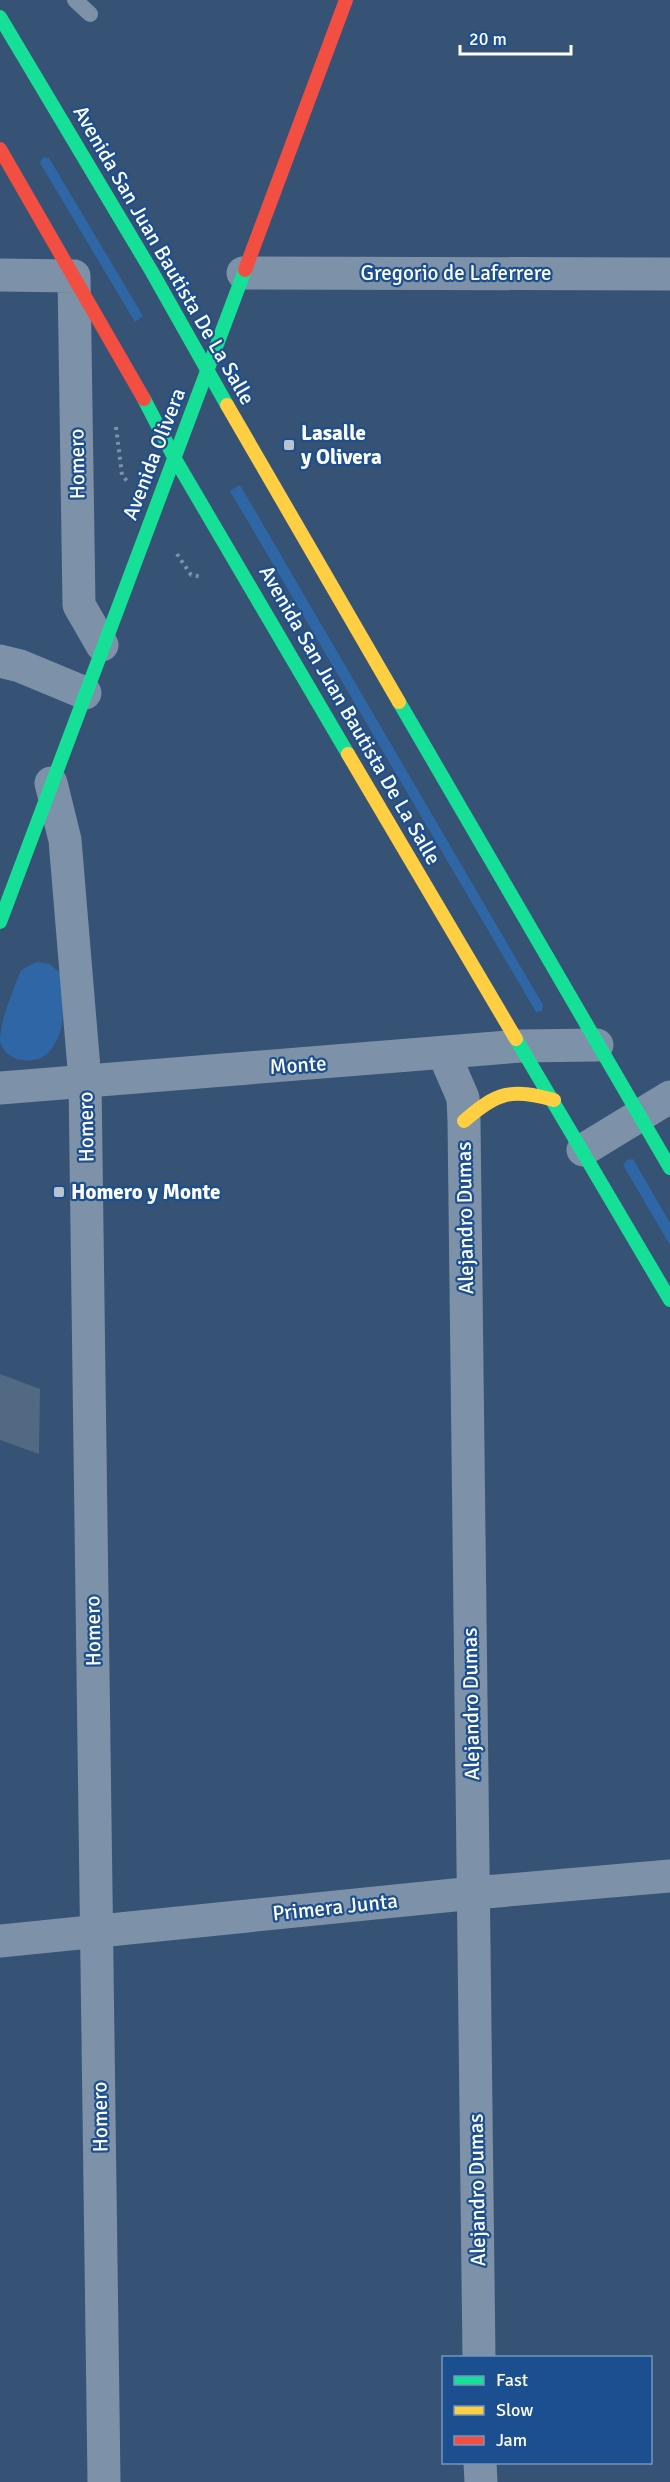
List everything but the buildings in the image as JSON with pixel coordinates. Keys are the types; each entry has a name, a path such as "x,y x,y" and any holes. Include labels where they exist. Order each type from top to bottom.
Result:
{"street":[{"path":"0,10 11,0"},
{"name":"Avenida Olivera","path":"0,922 102,645 175,459 346,0"},
{"name":"Avenida San Juan Bautista De La Salle","path":"0,17 152,272 670,1168"},
{"name":"Avenida San Juan Bautista De La Salle","path":"0,149 127,368 175,459 670,1300"},
{"name":"Gregorio de Laferrere","path":"243,273 670,274"},
{"path":"0,275 74,276"},
{"name":"Homero","path":"74,276 79,605 102,645"},
{"path":"0,661 20,666 85,693"},
{"name":"Homero","path":"51,783 65,840 85,1081 104,2482"},
{"name":"Monte","path":"0,1088 521,1046 597,1045"},
{"name":"Alejandro Dumas","path":"444,1054 463,1098 464,1120 479,2356"},
{"path":"464,1120 486,1101 509,1090 527,1092 554,1100"},
{"path":"583,1150 670,1097"},
{"name":"Primera Junta","path":"0,1941 474,1893 670,1876"},
{"path":"480,2464 481,2482"}],"lane":[{"path":"75,0 90,14"}],"shaded area":[{"path":"43,157 49,158 143,316 135,322 40,163"},
{"path":"240,485 543,1005 542,1011 536,1012 230,491"},
{"path":"37,962 50,964 61,974 62,1023 58,1038 48,1053 35,1060 27,1061 7,1053 0,1040 2,1024 21,970"},
{"path":"633,1159 670,1223 670,1245 623,1165 627,1160"}],"traffic: fast":[{"path":"0,17 152,272 227,405"},
{"path":"0,922 245,270"},
{"path":"144,399 175,459 348,754"},
{"path":"399,702 670,1168"},
{"path":"516,1039 670,1300"}],"traffic: slow":[{"path":"227,405 399,702"},
{"path":"348,754 516,1039"},
{"path":"464,1121 486,1104 505,1095 526,1094 554,1100"}],"traffic: jam":[{"path":"245,270 346,0"},
{"path":"0,149 144,399"}],"place":[{"name":"Lasalle y Olivera","path":"289,445"},
{"name":"Homero y Monte","path":"59,1192"}]}
